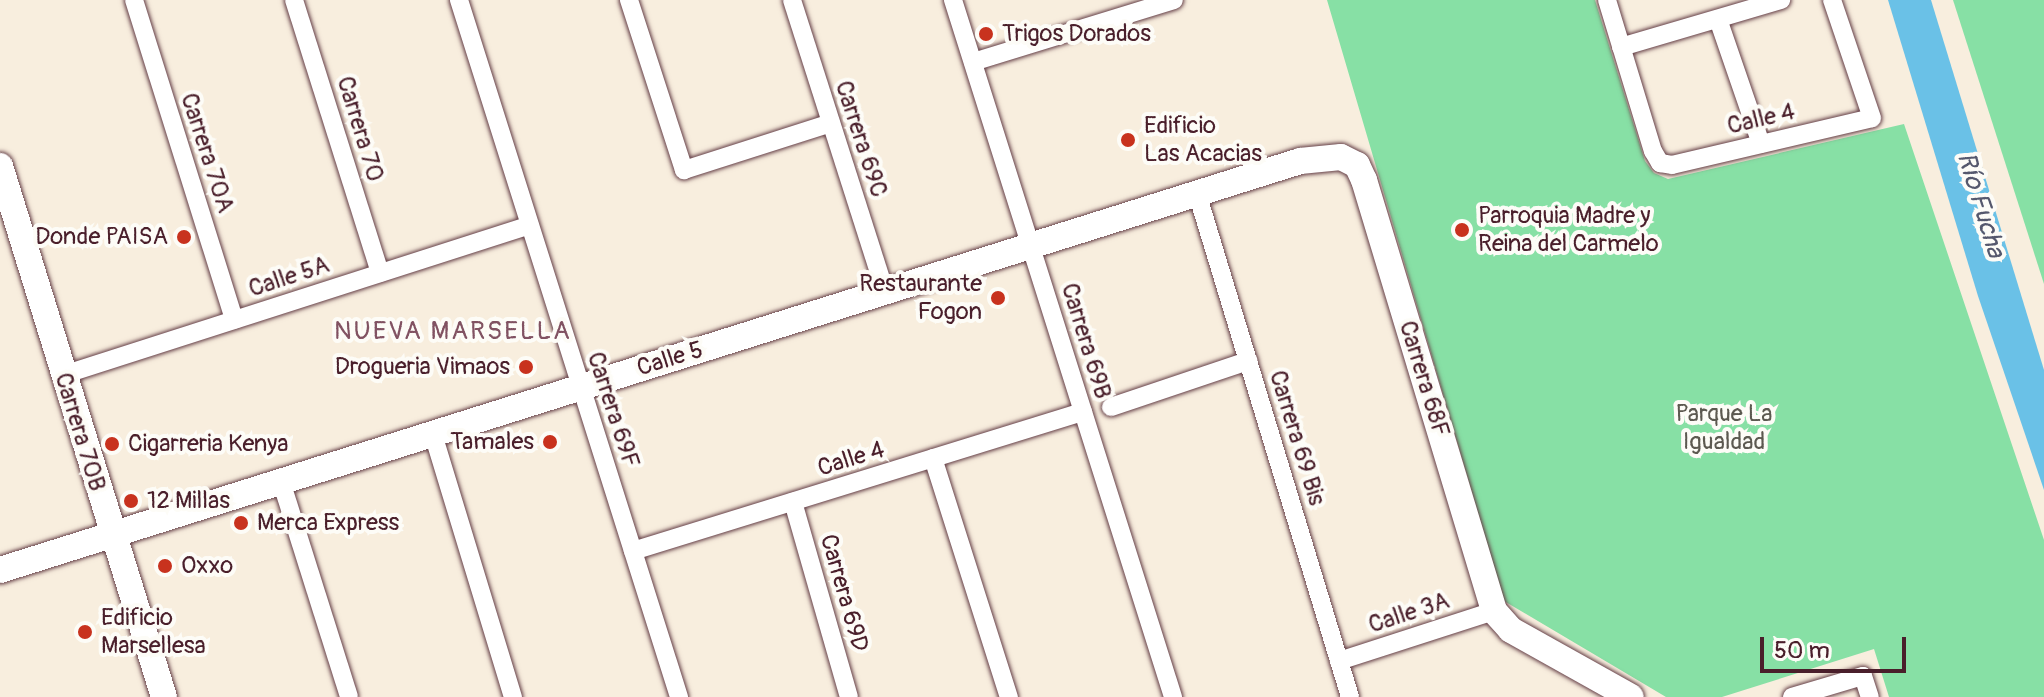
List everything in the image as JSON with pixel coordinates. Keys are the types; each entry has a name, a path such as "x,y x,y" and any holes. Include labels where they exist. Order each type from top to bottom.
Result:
{"street":[{"name":"Carrera 70A","path":"134,0 234,320"},
{"name":"Carrera 70","path":"294,0 380,273"},
{"name":"Carrera 69F","path":"459,0 679,697"},
{"path":"629,0 684,170 831,123"},
{"name":"Carrera 69C","path":"792,0 885,292"},
{"name":"Carrera 69B","path":"953,0 1173,697"},
{"path":"973,62 1174,0"},
{"path":"1607,0 1621,47 1781,0"},
{"name":"Calle 4","path":"1621,47 1653,151 1660,163 1672,165 1872,118 1832,0"},
{"path":"1718,19 1761,144"},
{"name":"Calle 5","path":"0,570 1300,161 1341,157"},
{"name":"Carrera 68F","path":"1341,157 1357,165 1364,180 1494,611"},
{"name":"Carrera 70B","path":"0,166 162,697"},
{"name":"Carrera 69 Bis","path":"1197,193 1350,697"},
{"name":"Calle 5A","path":"63,375 530,225"},
{"path":"1111,407 1248,361"},
{"name":"Calle 4","path":"633,551 1083,412"},
{"path":"433,434 513,697"},
{"path":"933,458 1009,697"},
{"path":"281,481 349,697"},
{"name":"Carrera 69D","path":"793,502 849,697"},
{"path":"1494,611 1511,630 1631,697"},
{"name":"Calle 3A","path":"1339,661 1494,611"},
{"path":"1792,697 1863,676 1870,697"}],"green space":[{"name":"Parque La Igualdad","path":"1327,0 1595,0 1645,161 1654,173 1668,179 1904,124 2044,540 2044,697 1889,697 1874,649 1722,697 1666,697 1504,601"},
{"path":"1953,0 2044,0 2044,284"}],"water":[{"name":"Río Fucha","path":"1888,0 1931,0 2044,370 2044,490 1978,296"}],"place":[{"name":"Trigos Dorados","path":"986,34"},
{"name":"Edificio Las Acacias","path":"1128,140"},
{"name":"Parroquia Madre y Reina del Carmelo","path":"1462,230"},
{"name":"Donde PAISA","path":"184,237"},
{"name":"Restaurante Fogon","path":"998,298"},
{"name":"Drogueria Vimaos","path":"526,367"},
{"name":"Tamales","path":"550,442"},
{"name":"Cigarreria Kenya","path":"112,444"},
{"name":"12 Millas","path":"131,501"},
{"name":"Merca Express","path":"241,523"},
{"name":"Oxxo","path":"165,566"},
{"name":"Edificio Marsellesa","path":"85,632"}],"district":[{"name":"NUEVA MARSELLA","path":"453,332"}]}
